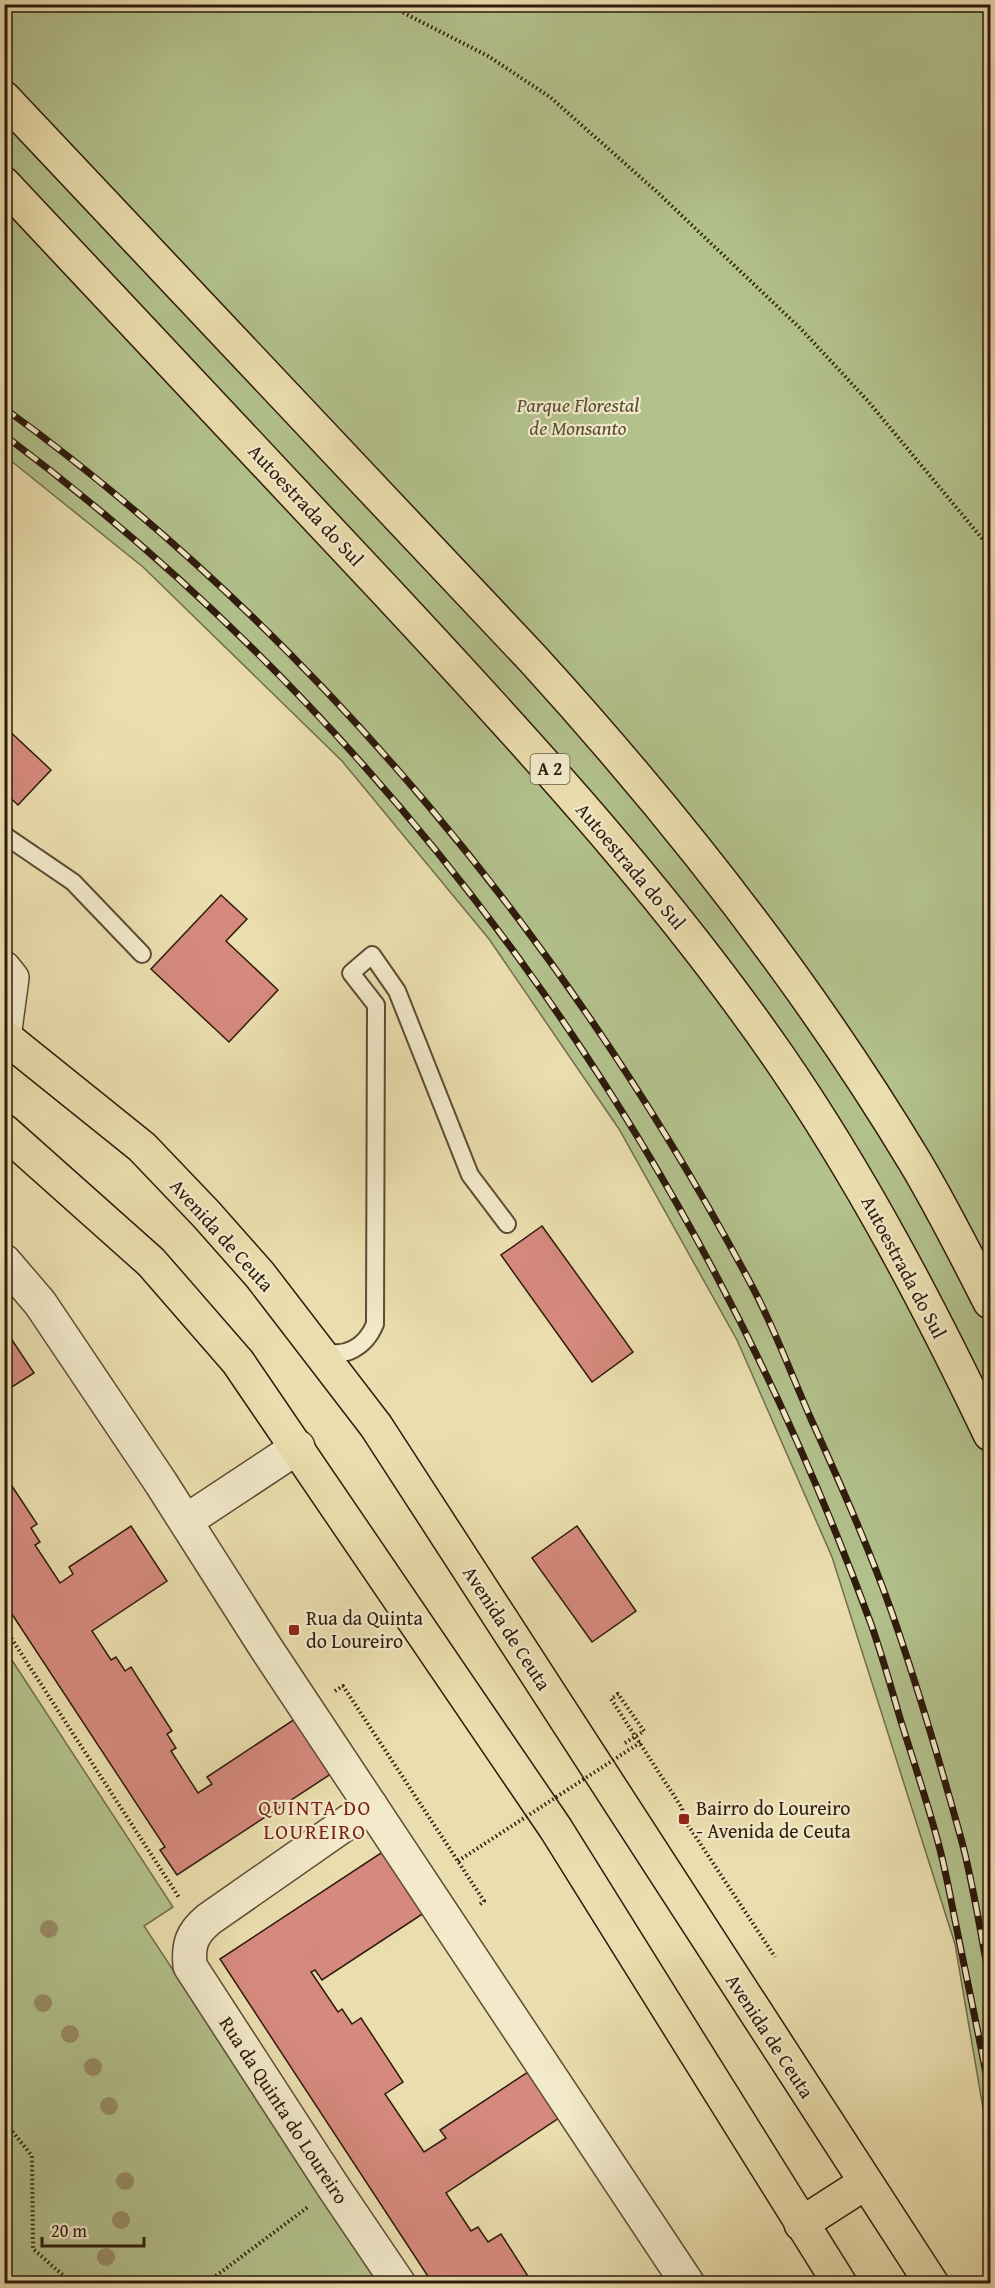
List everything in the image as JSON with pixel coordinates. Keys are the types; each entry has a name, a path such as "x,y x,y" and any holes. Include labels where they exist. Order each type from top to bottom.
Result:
{"highway":[{"path":"4,98 588,719 735,897 829,1028 891,1124 921,1173 990,1302"},
{"name":"Autoestrada do Sul","path":"4,184 540,757 682,927 776,1053 826,1128 905,1267 990,1434"},
{"name":"Avenida de Ceuta","path":"5,1037 142,1147 260,1275 376,1426 932,2283"},
{"path":"4,1131 151,1262 238,1362 556,1829 840,2283"},
{"path":"801,2224 865,2183"}],"street":[{"path":"4,968 12,978 5,1037"},
{"path":"4,1261 40,1303 186,1521 371,1806 688,2283"},
{"path":"186,1521 298,1447"},
{"path":"198,1927 371,1806"},
{"name":"Rua da Quinta do Loureiro","path":"198,1927 192,1935 190,1966 334,2188 399,2283"}],"lane":[{"path":"4,835 73,882 142,954"},
{"path":"312,1343 336,1353 349,1352 370,1337 375,1324 376,1005 351,973 372,955 397,991 470,1175 507,1224"}],"path":[{"path":"359,4 400,11 488,56 550,97 656,191 801,329 867,400 990,548"},
{"path":"4,1627 198,1927"},
{"path":"335,1692 343,1686 484,1901"},
{"path":"625,1743 634,1737 644,1731 618,1694 611,1699 635,1734 640,1743 682,1808 684,1819 775,1957"},
{"path":"458,1861 640,1743"},
{"path":"4,2121 32,2156 33,2249 73,2283"},
{"path":"205,2283 334,2188"}],"green space":[{"name":"Parque Florestal de Monsanto","path":"4,5 990,5 990,2149 955,1944 832,1557 737,1340 619,1129 489,939 342,761 143,567 5,456"},
{"path":"4,1648 173,1907 144,1926 379,2283 5,2283"}],"building":[{"path":"4,726 51,770 18,805 4,792"},
{"path":"221,895 247,919 226,941 278,990 229,1042 151,969"},
{"path":"542,1226 633,1352 592,1382 501,1255"},
{"path":"4,1328 34,1373 4,1392"},
{"path":"4,1474 37,1524 31,1528 40,1542 35,1545 60,1583 73,1574 69,1567 131,1526 167,1581 92,1631 111,1660 116,1657 125,1671 131,1667 172,1731 167,1734 176,1748 171,1751 198,1793 212,1784 207,1777 307,1711 343,1766 177,1875 160,1850 165,1847 4,1602"},
{"path":"577,1526 636,1611 592,1642 532,1558"},
{"path":"387,1849 427,1911 322,1980 315,1970 311,1972 338,2012 342,2009 352,2024 361,2018 403,2082 385,2094 424,2152 446,2138 440,2130 534,2068 565,2114 446,2193 471,2231 478,2227 488,2242 501,2234 533,2284 433,2284 220,1959"}],"railway":[{"path":"4,408 119,498 228,594 331,697 428,806 519,920 603,1038 681,1161 761,1304 854,1516 883,1589 920,1698 962,1842 990,1982"},
{"path":"4,435 150,553 286,682 410,819 524,966 627,1120 719,1282 801,1450 871,1624 941,1853 990,2095"}],"place":[{"name":"Rua da Quinta do Loureiro","path":"294,1630"},
{"name":"Bairro do Loureiro - Avenida de Ceuta","path":"684,1819"}],"district":[{"name":"QUINTA DO LOUREIRO","path":"315,1820"}]}
